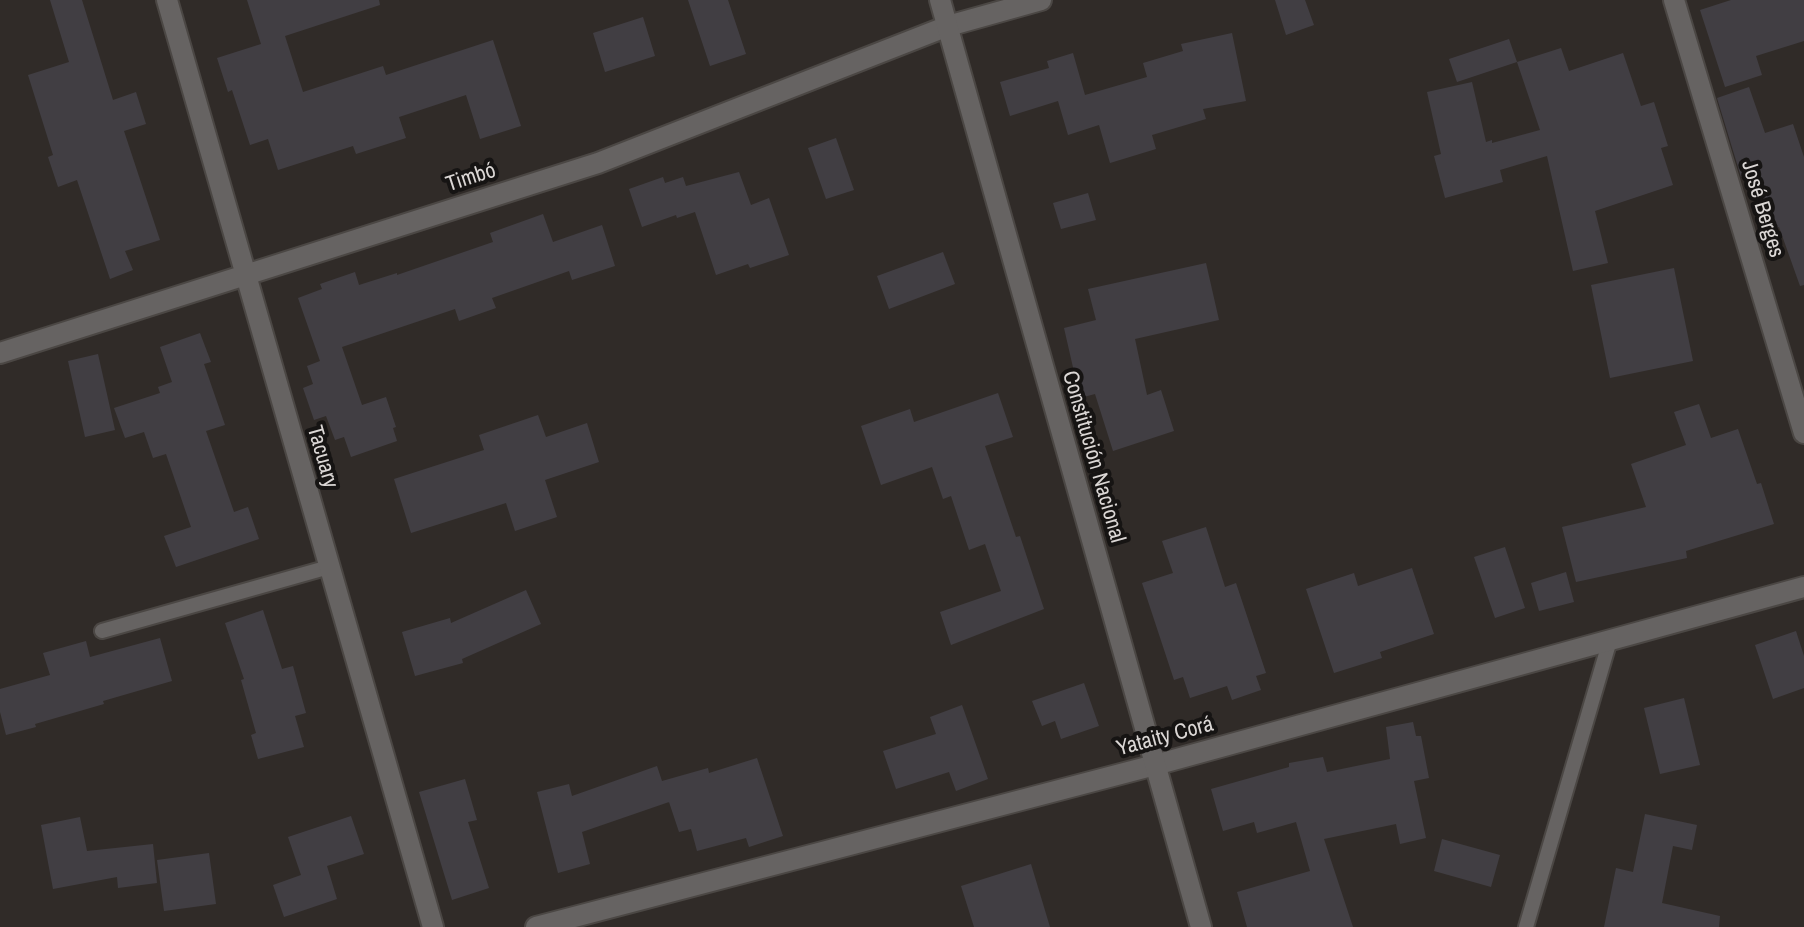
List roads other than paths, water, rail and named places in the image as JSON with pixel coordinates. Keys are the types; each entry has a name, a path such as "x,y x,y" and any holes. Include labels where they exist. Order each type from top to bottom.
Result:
{"street":[{"name":"Tacuary","path":"167,0 433,927"},
{"name":"Constitución Nacional","path":"940,0 1201,927"},
{"name":"Timbó","path":"0,353 598,163 948,26 1041,0"},
{"name":"José Berges","path":"1674,0 1804,433"},
{"name":"Yataity Corá","path":"536,927 1155,765 1804,587"}],"lane":[{"path":"102,631 329,567"},
{"path":"1526,927 1610,640"}]}
